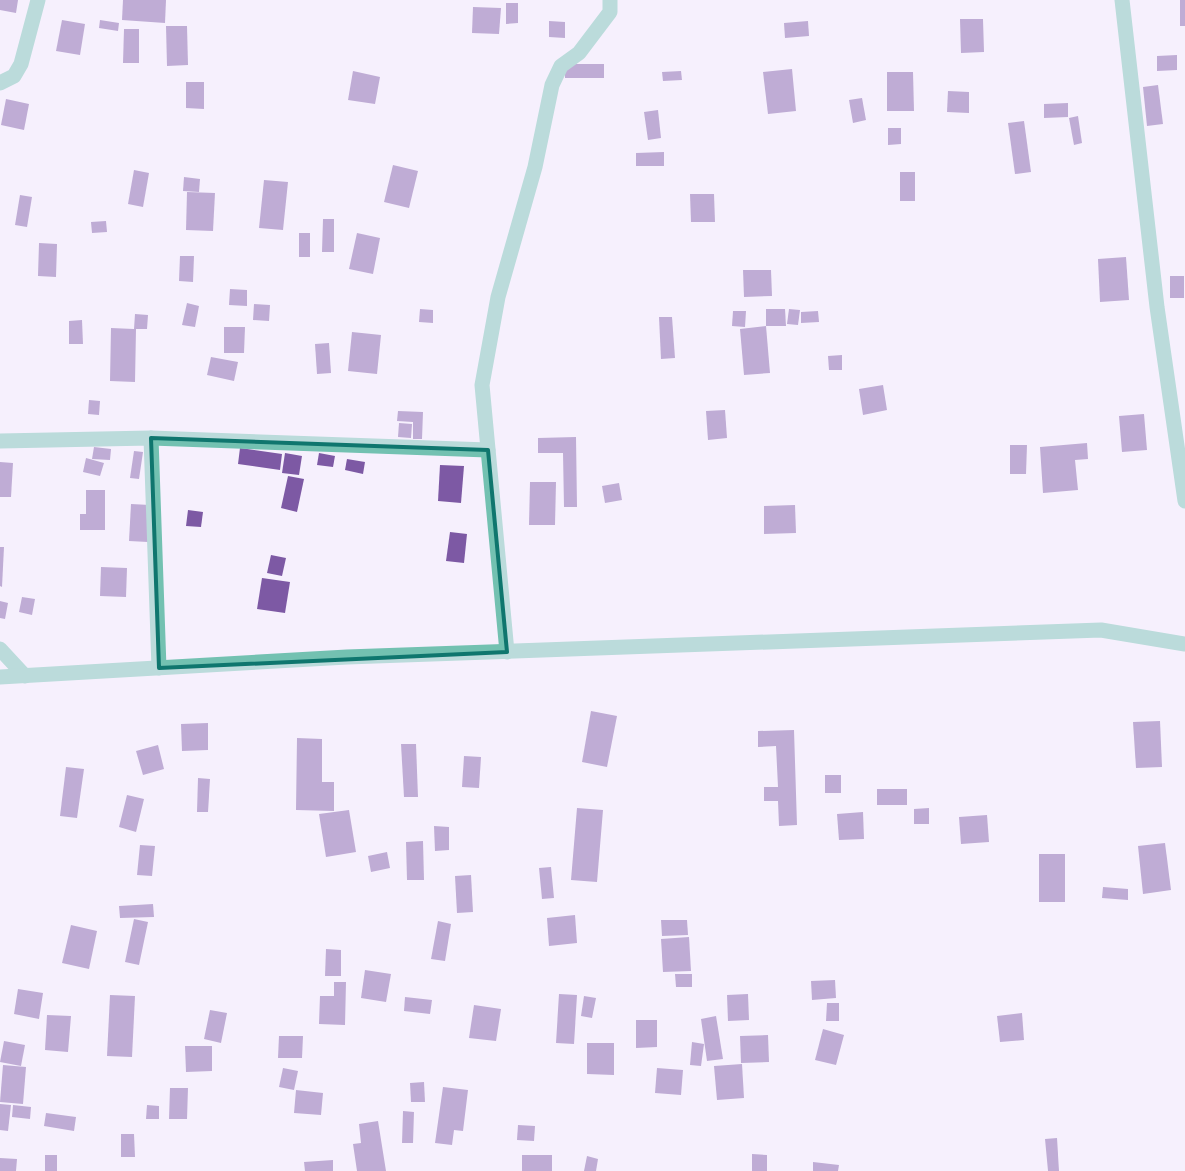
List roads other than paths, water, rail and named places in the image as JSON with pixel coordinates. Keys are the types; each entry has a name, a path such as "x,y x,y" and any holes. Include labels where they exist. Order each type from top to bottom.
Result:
{"street":[{"path":"0,83 14,76 21,64 38,0"},
{"path":"507,652 482,385 498,297 535,167 552,85 561,66 579,53 610,12 610,0"},
{"path":"1122,0 1158,307 1185,500"},
{"path":"0,441 150,438 488,450"},
{"path":"150,438 159,668"},
{"path":"0,677 347,657 1101,630 1185,644"},
{"path":"0,649 25,676"}]}
